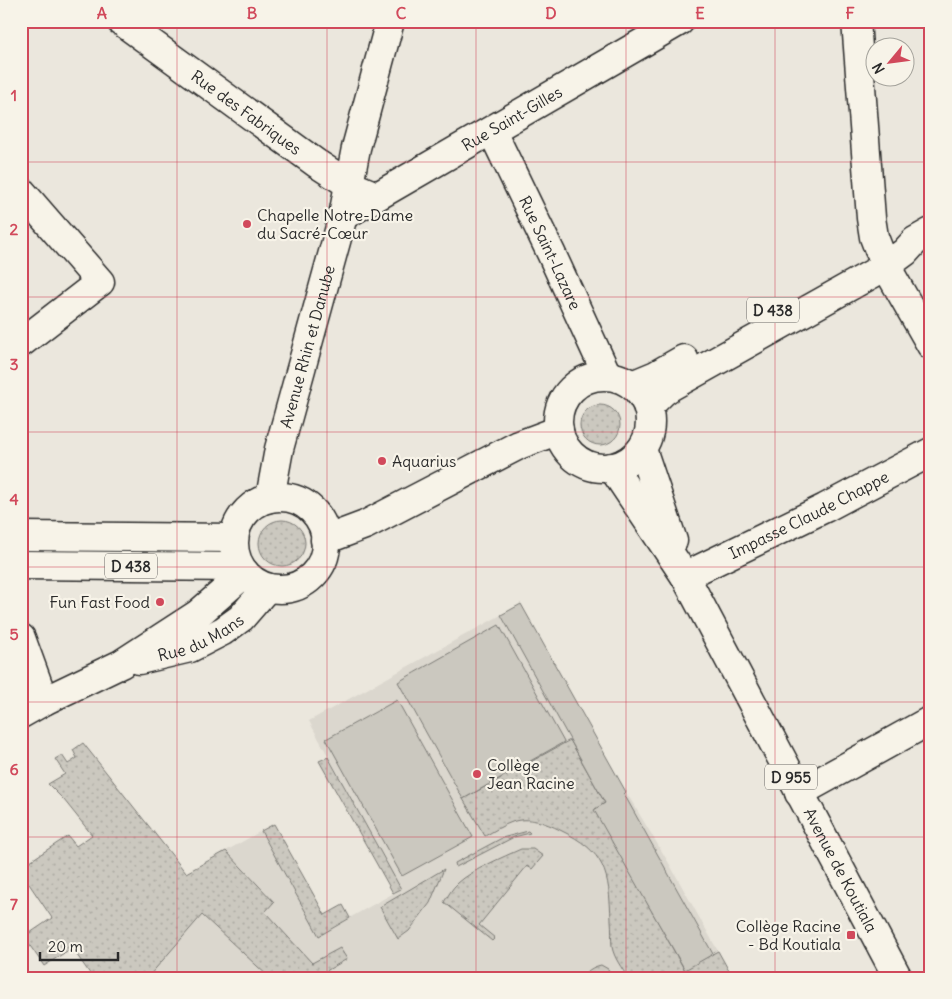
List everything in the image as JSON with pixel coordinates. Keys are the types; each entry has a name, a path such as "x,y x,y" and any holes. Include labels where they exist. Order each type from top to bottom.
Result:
{"main road":[{"name":"Rue des Fabriques","path":"121,21 308,157 350,185 377,196"},
{"name":"Avenue Rhin et Danube","path":"270,498 279,449 343,216 356,148 390,21"},
{"name":"Rue Saint-Gilles","path":"343,216 680,21"},
{"path":"856,21 874,237 882,258 931,345"},
{"name":"Rue Saint-Lazare","path":"492,131 551,253 607,376"},
{"path":"21,191 100,282 21,343"},
{"name":"D 438","path":"648,407 670,387 882,258 899,240 923,237"},
{"name":"D 438","path":"632,384 656,375 882,258"},
{"path":"593,376 620,378 632,384 642,394 648,407 651,422 648,436 642,449 629,461 612,467 600,468 578,460 562,442 559,430 558,416 562,403 570,391 580,382 593,376"},
{"path":"326,540 365,525 519,445 559,430"},
{"name":"Avenue de Koutiala","path":"642,449 685,576"},
{"name":"Impasse Claude Chappe","path":"685,576 825,508 931,452"},
{"name":"Avenue de Koutiala","path":"612,467 685,576 898,978"},
{"path":"270,498 286,498 300,502 313,512 322,525 326,540 324,555 318,568 308,579 296,587 282,589 251,576 234,550 234,538 242,517 259,502 270,498"},
{"name":"D 438","path":"21,536 234,538"},
{"name":"D 438","path":"21,565 251,576"},
{"name":"Rue du Mans","path":"33,707 121,664 198,614 251,576"},
{"path":"21,638 33,707"},
{"path":"799,793 931,720"}],"shaded area":[{"path":"596,405 604,405 611,408 617,414 620,425 617,436 611,442 604,445 596,445 589,442 583,436 580,429 580,421 583,414 589,408"},
{"path":"277,520 287,520 301,530 305,543 301,556 295,562 287,566 277,566 263,556 259,548 259,538 269,524"},
{"name":"Collège Jean Racine","path":"521,604 733,978 139,978 191,871 261,831 319,935 401,889 309,721"},
{"path":"521,604 626,792 624,794 713,954 685,970 594,810 605,803 501,615"},
{"path":"499,625 564,742 463,799 398,682"},
{"path":"397,700 473,837 402,876 326,739"},
{"path":"570,740 605,803 595,809 684,969 718,951 733,978 628,978 613,951 609,889 602,865 596,855 575,838 555,827 531,820 512,822 485,836 463,799"},
{"path":"83,743 186,873 226,851 274,902 265,912 312,963 340,948 347,959 314,978 270,978 202,915 149,976 150,978 93,978 72,948 44,966 24,937 52,918 21,872 21,867 68,836 76,846 92,835 64,800 48,784 65,774 55,759 62,755 68,764 77,758 73,750"},
{"path":"328,757 401,889 393,893 319,761"},
{"path":"274,824 325,915 343,905 350,918 319,936 261,831"},
{"path":"528,831 530,833 514,837 456,867 455,863 502,838"},
{"path":"521,849 533,849 543,856 532,869 527,866 479,925 495,938 492,941 444,902 454,887 471,873"},
{"path":"444,869 430,903 409,931 398,939 380,907"},
{"path":"601,965 608,969 614,978 581,978 585,973"}],"place":[{"name":"Chapelle Notre-Dame du Sacré-Cœur","path":"247,224"},
{"name":"Aquarius","path":"382,461"},
{"name":"Fun Fast Food","path":"160,602"},
{"name":"Collège Jean Racine","path":"477,774"},
{"name":"Collège Racine - Bd Koutiala","path":"851,935"}]}
